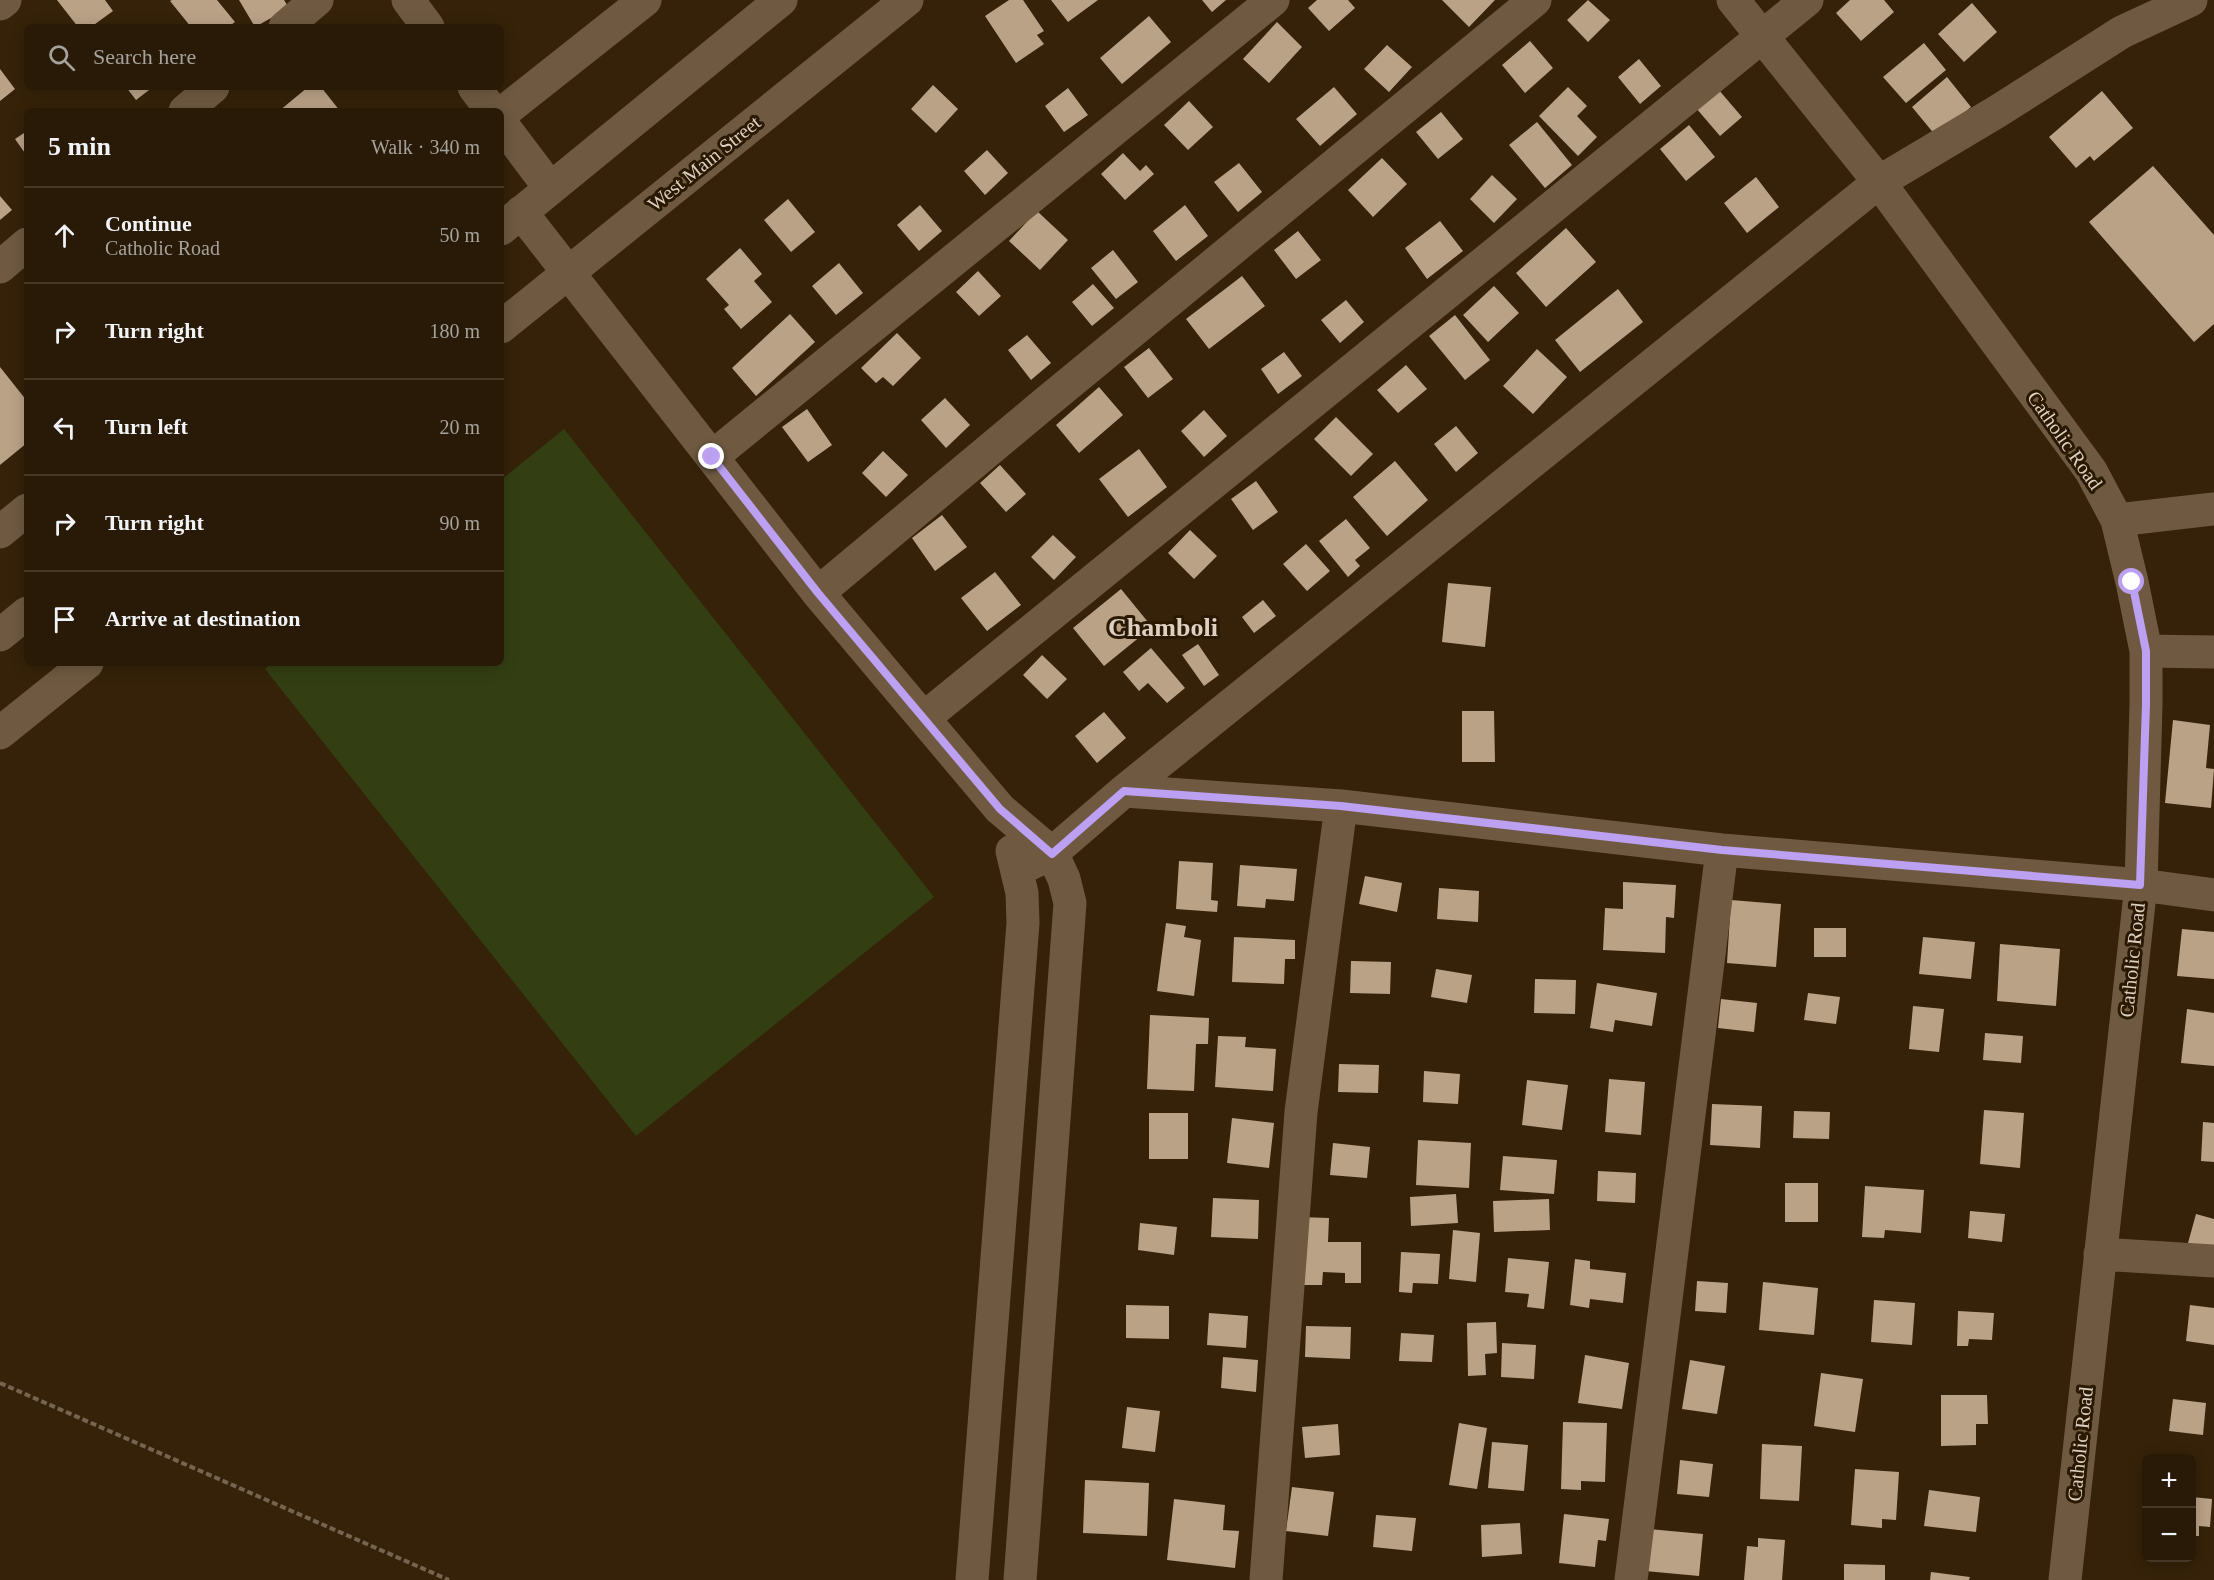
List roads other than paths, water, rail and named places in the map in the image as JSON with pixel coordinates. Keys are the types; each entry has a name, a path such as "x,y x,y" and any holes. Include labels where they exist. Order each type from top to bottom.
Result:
{"street":[{"path":"0,4 5,0"},
{"path":"289,24 317,0"},
{"path":"408,0 426,24"},
{"path":"504,112 645,0"},
{"path":"781,0 511,220 567,273 818,593 1000,809 1052,854 1064,879 1070,903 1020,1580"},
{"name":"West Main Street","path":"504,325 907,0"},
{"path":"712,457 1273,0"},
{"path":"818,593 1047,401 1535,0"},
{"name":"Catholic Road","path":"1733,0 1879,182 2091,471 2117,520 2146,651 2140,885 2065,1580"},
{"path":"924,718 1807,0"},
{"path":"1018,870 1052,854 1124,791 1879,182 1998,111 2122,32 2192,0"},
{"path":"188,108 210,90"},
{"path":"476,90 490,108"},
{"path":"504,127 550,188"},
{"path":"0,267 24,247"},
{"path":"2117,520 2214,510"},
{"path":"0,532 24,512"},
{"path":"0,635 24,615"},
{"path":"2146,651 2214,652"},
{"path":"0,733 83,666"},
{"path":"1124,791 1341,806 1722,850 2140,885 2214,895"},
{"path":"1266,1580 1300,1112 1341,806"},
{"path":"972,1580 1023,923 1018,870 1000,809"},
{"path":"1631,1580 1722,850"},
{"path":"2100,1254 2214,1262"},
{"path":"992,1325 1038,1330"}],"district":[{"name":"Chamboli","path":"1163,627"}]}
